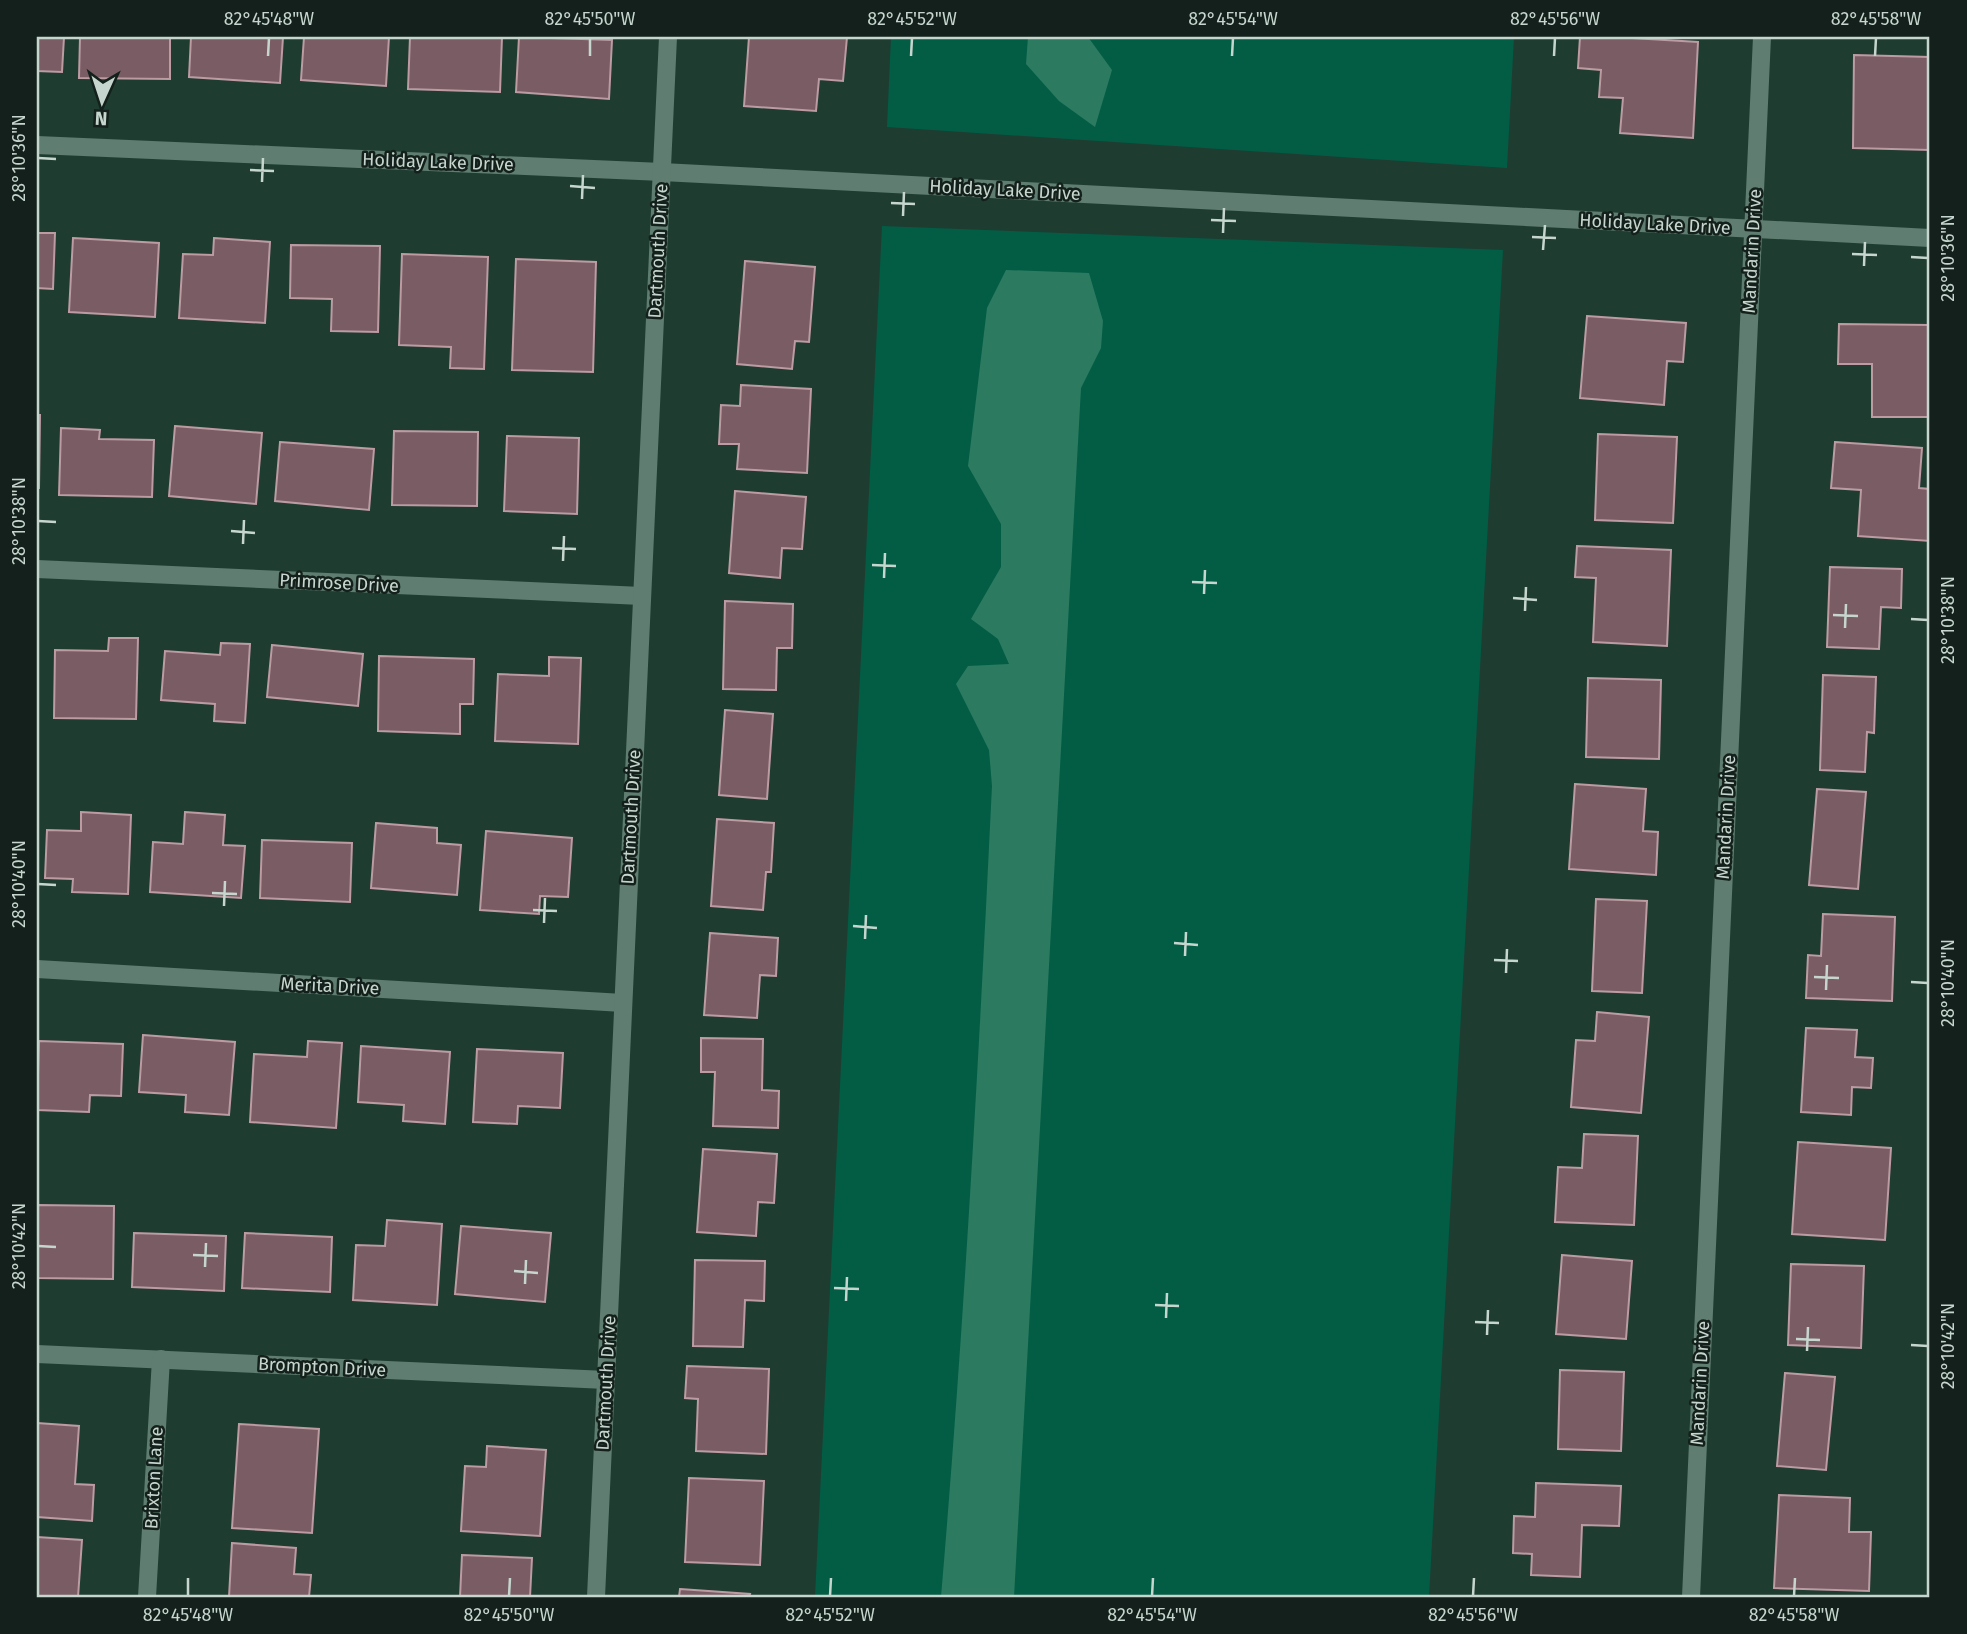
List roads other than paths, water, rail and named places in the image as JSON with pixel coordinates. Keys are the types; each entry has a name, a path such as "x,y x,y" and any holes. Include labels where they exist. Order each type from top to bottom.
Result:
{"street":[{"name":"Dartmouth Drive","path":"596,1597 668,37"},
{"name":"Mandarin Drive","path":"1691,1597 1762,37"},
{"name":"Holiday Lake Drive","path":"37,145 662,172 1930,238"},
{"name":"Primrose Drive","path":"37,569 642,596"},
{"name":"Merita Drive","path":"37,970 623,1003"},
{"name":"Brompton Drive","path":"37,1354 606,1380"},
{"name":"Brixton Lane","path":"147,1597 161,1359"}]}
